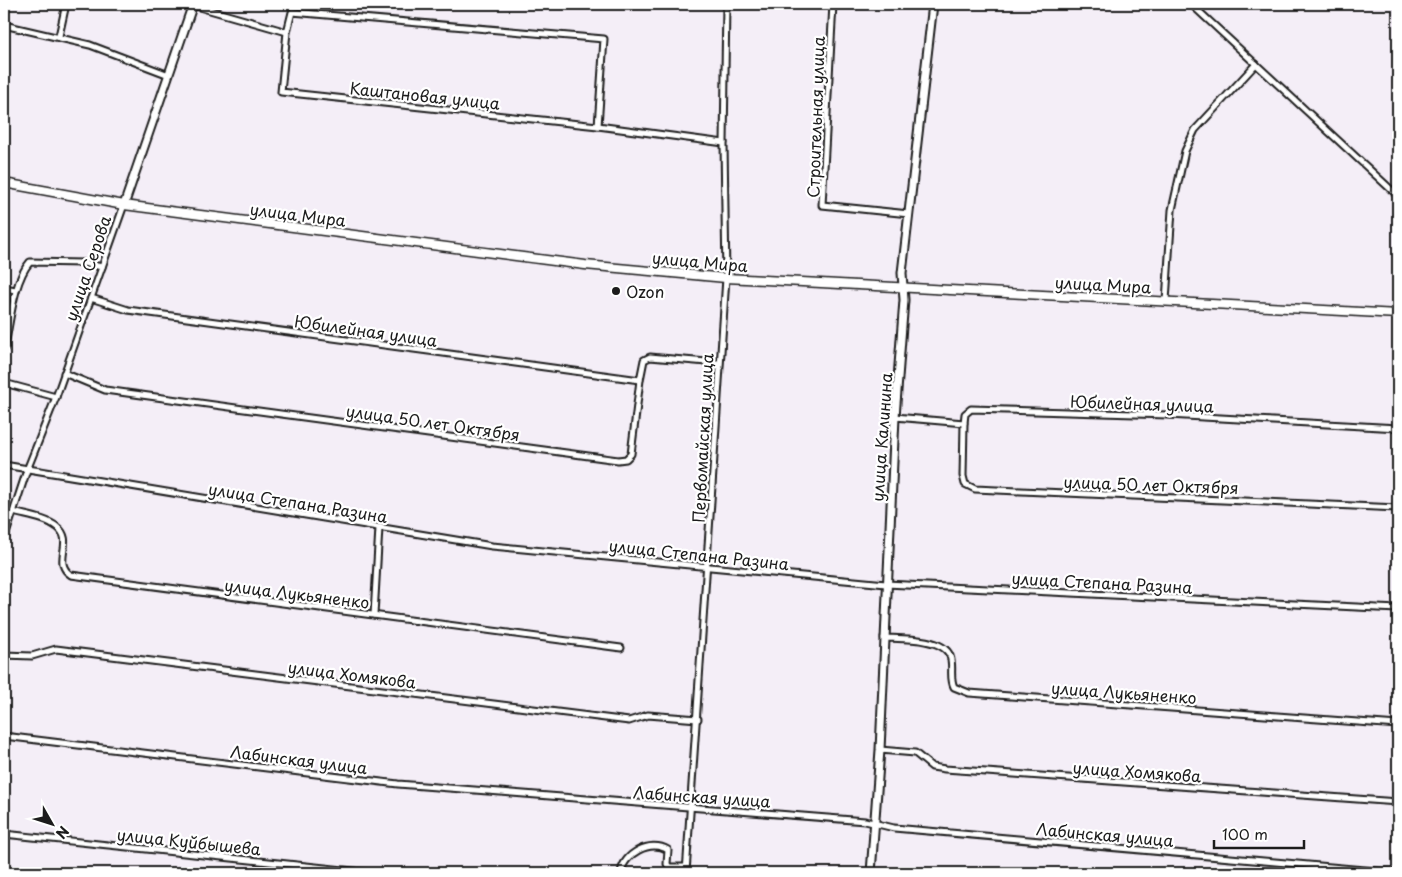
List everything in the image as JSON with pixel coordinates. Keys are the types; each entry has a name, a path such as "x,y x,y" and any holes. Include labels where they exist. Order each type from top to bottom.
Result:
{"main road":[{"name":"улица Мира","path":"4,183 124,205 585,265 726,278 1398,314"}],"street":[{"path":"59,36 66,4"},
{"name":"Первомайская улица","path":"686,873 698,719 718,363 726,278 724,142 726,4"},
{"name":"Строительная улица","path":"833,4 822,205 909,214"},
{"name":"улица Калинина","path":"871,873 880,750 883,638 895,417 904,300 902,273 933,4"},
{"path":"1191,4 1398,196"},
{"path":"192,5 287,32 292,12 604,39 598,126"},
{"name":"улица Серова","path":"4,540 27,470 56,398 124,205 192,5"},
{"path":"4,25 59,36 90,45 169,75"},
{"name":"Каштановая улица","path":"287,32 281,92 598,126 724,142"},
{"path":"1166,301 1172,210 1184,151 1195,130 1256,64"},
{"path":"4,350 16,290 24,268 30,262 83,263 102,266"},
{"path":"4,288 16,290"},
{"name":"Юбилейная улица","path":"91,298 136,311 640,380"},
{"name":"улица 50 лет Октября","path":"64,373 105,390 618,460 626,459 632,454 644,360 650,357 718,363"},
{"path":"4,383 56,398"},
{"name":"Юбилейная улица","path":"964,423 965,414 972,409 1168,416 1398,428"},
{"path":"895,417 964,423"},
{"name":"улица 50 лет Октября","path":"964,423 963,476 965,484 975,489 1398,508"},
{"name":"улица Степана Разина","path":"4,465 492,546 886,584 1398,609"},
{"name":"улица Лукьяненко","path":"13,512 53,524 60,529 65,536 62,564 64,571 71,575 620,648"},
{"path":"374,615 379,528"},
{"name":"улица Лукьяненко","path":"883,638 933,642 944,647 950,656 950,680 954,687 969,693 1398,725"},
{"name":"улица Хомякова","path":"4,655 32,656 56,649 629,721 648,715 698,719"},
{"name":"Лабинская улица","path":"4,736 398,784 875,823 894,828 1398,873"},
{"name":"улица Хомякова","path":"880,750 915,753 932,768 945,770 1398,802"},
{"name":"улица Куйбышева","path":"4,834 372,873"},
{"path":"621,873 628,857 645,847 664,848 668,850 667,864 670,867 686,867"}],"place":[{"name":"Ozon","path":"616,291"}]}
